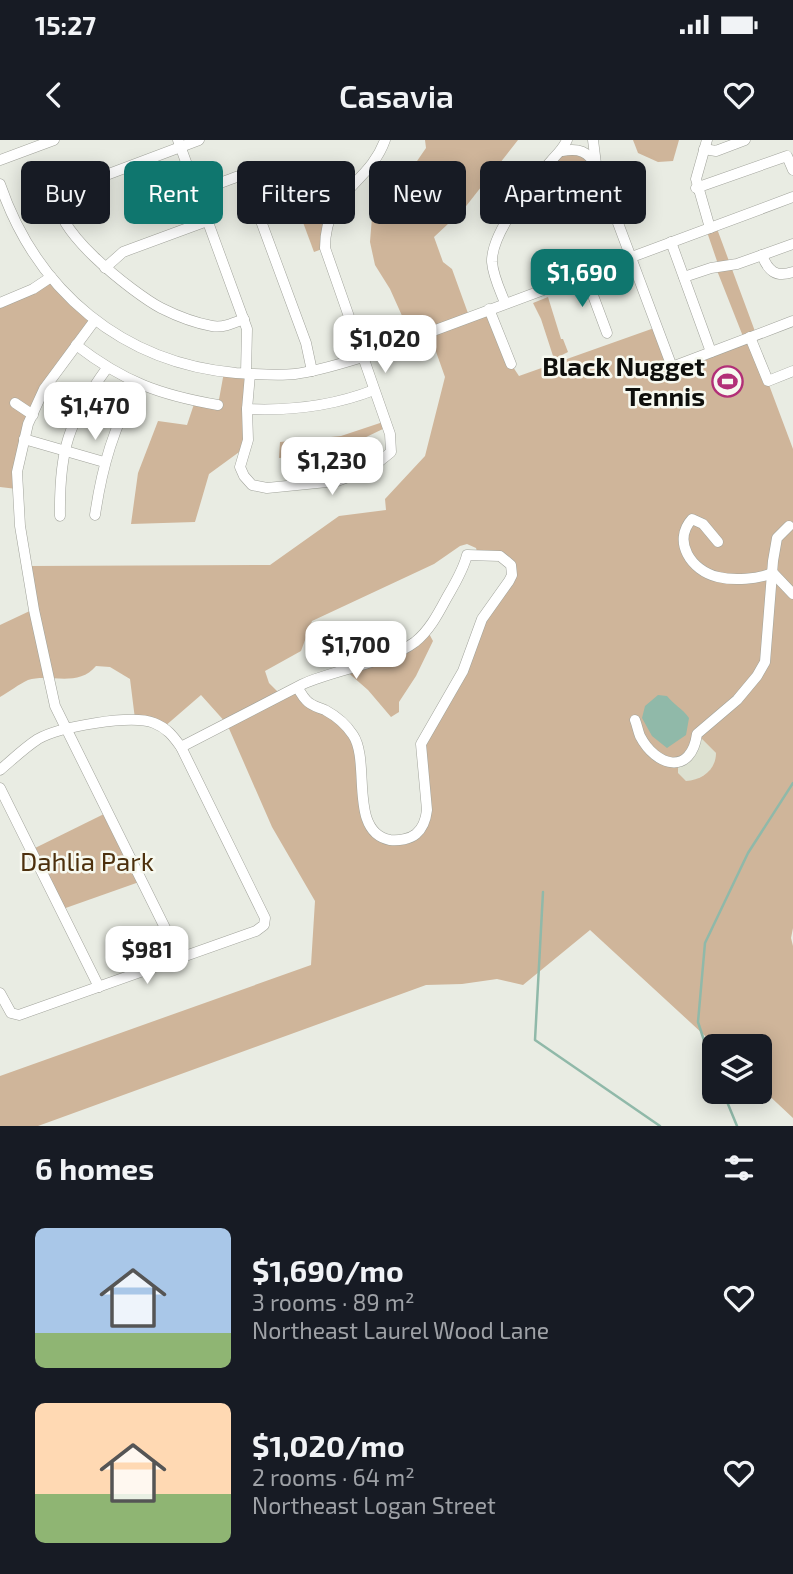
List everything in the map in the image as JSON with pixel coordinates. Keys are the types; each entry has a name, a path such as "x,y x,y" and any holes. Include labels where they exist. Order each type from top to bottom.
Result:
{"street":[{"path":"0,160 54,140"},
{"path":"199,140 180,143 61,192 57,198 58,207 69,226 104,268 140,295 183,317 218,327 244,320"},
{"path":"355,182 377,156 386,140"},
{"path":"505,303 492,263 494,247 527,191 551,160 562,151 567,140"},
{"path":"593,140 596,161"},
{"path":"710,228 696,188 697,170 706,144 716,151 746,140"},
{"path":"180,143 186,161"},
{"path":"562,151 582,150 594,161"},
{"path":"696,188 787,156 793,170"},
{"path":"0,184 22,235 51,276 70,298 114,334 155,355 191,366 277,375 312,371 363,357 793,197"},
{"path":"104,268 123,252 200,224"},
{"path":"209,224 248,338 248,440 240,467 248,482 256,487 337,481 370,469 391,452 391,437 325,248 327,224"},
{"path":"262,224 306,343 312,371"},
{"path":"619,224 672,367 793,321"},
{"path":"671,242 711,352"},
{"path":"684,277 793,244"},
{"path":"762,255 769,270 774,273 784,275 793,271"},
{"path":"585,274 607,333"},
{"path":"0,303 33,289 51,276"},
{"path":"489,309 511,364"},
{"path":"95,320 44,389 24,439 17,472 20,526 51,696 180,958"},
{"path":"751,337 768,381 793,371"},
{"path":"76,345 107,368 138,384 163,394 218,405"},
{"path":"60,516 60,471 64,449 79,411 107,368"},
{"path":"94,515 104,462 119,419 138,384"},
{"path":"247,410 281,410 332,404 374,390"},
{"path":"15,404 33,415"},
{"path":"24,439 104,462"},
{"path":"718,542 703,524 692,519 684,529 683,544 689,556 702,570 717,577 758,578 773,573"},
{"path":"635,720 641,737 662,760 678,763 689,758 695,748 697,734 737,700 757,676 765,662 777,538 789,526"},
{"path":"181,747 297,687 396,652 414,642 429,628 463,568 467,555 505,557 512,565 512,575 482,619 463,671 424,736 420,751 427,810 426,818 417,833 403,839 389,839 372,827 364,812 361,756 355,739 337,716 307,702 297,687"},
{"path":"773,573 793,594"},
{"path":"0,770 38,740 67,729 129,719 152,722 172,734 181,747 263,912 264,925 256,931 14,1015 0,993"},
{"path":"0,788 99,987"}],"shaded area":[{"path":"658,695 667,696 689,718 686,735 667,748 652,736 642,718 645,706"},
{"path":"697,734 716,753 716,761 709,772 694,781 686,781 677,773 678,763"}],"green space":[{"path":"425,140 518,140 502,161 480,161 480,188 466,206 466,161 417,161 426,148"},
{"path":"633,140 679,140 673,161 658,162 638,153"},
{"path":"578,149 589,161 550,161"},
{"path":"304,224 330,224 325,248 314,252"},
{"path":"371,224 448,224 434,237 443,262 452,269 469,316 489,309 511,364 519,376 657,327 672,367 744,339 716,268 719,267 706,229 716,226 756,334 751,337 793,449 793,1118 772,1098 772,1034 703,1034 590,930 523,985 497,979 426,985 38,1126 0,1126 0,1076 311,965 315,901 272,827 227,724 201,695 164,727 135,719 130,679 110,667 96,666 89,673 72,678 28,680 0,697 0,625 34,609 27,566 270,565 339,516 386,510 385,499 425,456 445,377 429,332 412,338 390,289 375,265 370,242","holes":["467,544 476,548 478,555 509,561 509,581 476,638 420,751 426,818 410,837 383,837 364,812 352,734 297,687 282,696 269,683 265,671 301,651 312,621 434,564 460,546","698,735 716,753 711,769 697,779 686,781 678,773 678,764"]},
{"path":"51,277 95,320 35,406 17,489 0,487 0,303"},
{"path":"548,297 561,339 568,352 554,359 533,303"},
{"path":"224,372 250,374 246,447 209,474 195,522 131,524 138,473 158,421 187,425 195,401 218,405"},
{"path":"386,421 387,427 331,454 279,458 280,442 341,436"},
{"path":"427,630 433,641 416,676 399,702 399,712 391,717 368,690 344,669 396,652"},
{"name":"Dahlia Park","path":"108,812 142,881 60,910 31,850"}],"waterway":[{"path":"702,1034 698,1022 705,943 748,853 793,783"},
{"path":"543,892 535,1040 660,1126"},
{"path":"728,1104 737,1126"}],"place":[{"name":"Black Nugget Tennis","path":"728,382"}]}
